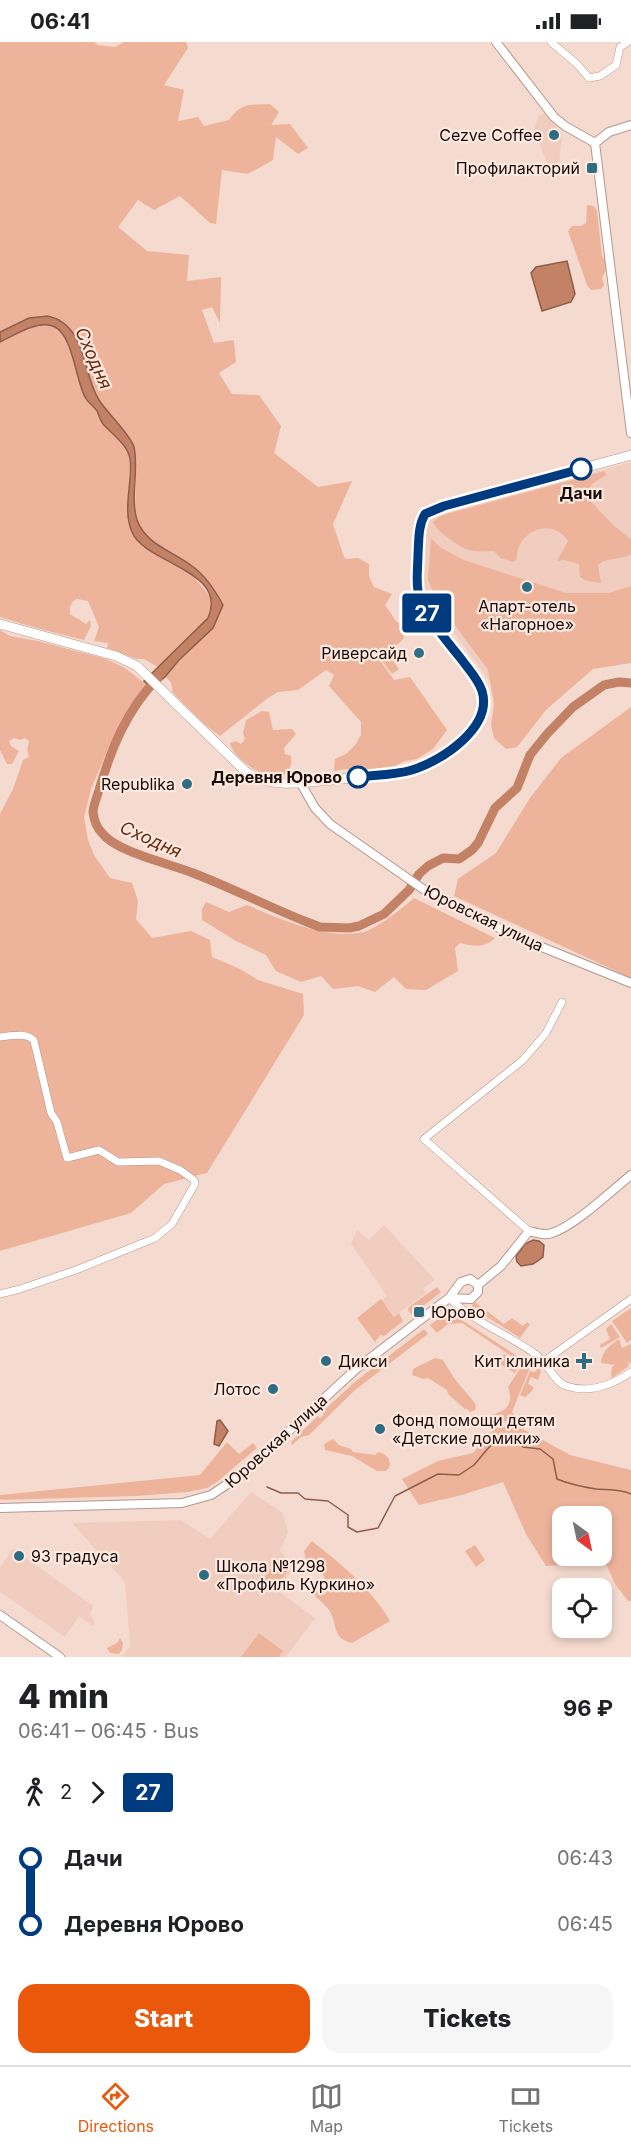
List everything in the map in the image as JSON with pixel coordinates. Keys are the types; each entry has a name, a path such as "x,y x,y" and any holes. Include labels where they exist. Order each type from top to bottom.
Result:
{"main road":[{"path":"0,624 129,661 145,672 252,776 272,783 398,773 415,769 458,744 480,719 484,701 479,685 429,615 419,597 417,583 420,530 425,514 454,503 631,455"}],"street":[{"path":"496,42 554,117 595,143"},
{"path":"551,42 577,64 589,78 594,79 615,65 620,47 628,42"},
{"path":"595,143 609,132 631,125"},
{"path":"595,143 631,433"},
{"name":"Юровская улица","path":"300,782 315,808 330,824 423,889 517,937 631,983"},
{"path":"562,1002 546,1034 528,1056 424,1139 529,1231 549,1234 562,1228 631,1175"},
{"path":"0,1037 23,1035 34,1041 51,1113 57,1122 67,1158 99,1150 118,1162 154,1160 180,1170 194,1180 195,1184 172,1224 155,1238 75,1270 0,1294"},
{"path":"478,1285 501,1266 529,1231"},
{"path":"468,1298 459,1294 459,1284 470,1279 478,1285"},
{"name":"Юровская улица","path":"0,1508 182,1503 212,1495 241,1475 356,1369 449,1298 459,1284"},
{"path":"449,1298 468,1298 478,1292 478,1285"},
{"path":"449,1298 472,1316 522,1346 543,1362 564,1385 583,1388 604,1387 631,1372"},
{"path":"468,1298 468,1309 472,1316"},
{"path":"543,1362 631,1299"},
{"path":"0,1615 60,1657"}],"shaded area":[{"path":"0,42 94,42 98,45 115,47 124,42 186,42 188,48 164,85 184,90 178,121 198,117 204,126 229,120 242,107 270,104 279,112 271,125 290,124 308,148 298,154 276,137 273,160 248,174 222,170 216,224 210,223 180,196 154,210 138,200 118,227 147,251 189,255 187,281 221,277 220,323 212,307 202,310 214,343 234,340 236,362 219,373 232,394 259,395 281,426 274,453 318,487 352,481 333,524 344,557 346,559 358,558 369,564 369,576 374,587 392,594 385,605 402,626 404,638 379,659 394,680 410,677 447,730 433,749 417,759 405,761 393,767 334,771 335,759 346,754 361,735 361,722 329,686 334,675 326,670 298,690 278,692 268,698 220,736 205,725 173,693 171,682 165,677 179,660 213,628 223,605 210,584 197,570 151,541 138,524 135,513 136,466 131,443 99,400 77,341 70,329 60,319 46,315 25,319 0,332"},
{"path":"545,113 562,134 559,165 549,169 534,128 539,116"},
{"path":"587,205 594,206 597,211 602,256 606,261 606,270 602,278 604,285 601,289 591,290 587,285 568,231 572,226 581,226 586,223"},
{"path":"567,261 575,294 571,302 542,311 531,273 536,267"},
{"path":"47,316 63,323 75,336 82,351 91,384 99,400 132,442 136,465 135,512 141,529 153,542 202,574 223,605 213,628 179,660 165,677 151,688 144,681 208,618 211,602 207,589 197,578 152,552 140,543 132,532 128,514 131,468 129,454 123,444 103,424 97,411 85,397 70,349 61,332 48,325 34,326 0,342 0,332 29,318"},
{"path":"42,325 54,326 62,332 73,357 85,397 103,424 117,437 129,455 129,523 138,542 193,576 211,597 213,605 208,618 158,667 144,659 137,659 107,648 108,643 94,641 99,627 88,601 77,599 70,607 70,614 86,624 90,620 91,626 84,640 0,617 0,342 28,328"},
{"name":"Апарт-отель «Нагорное»","path":"631,462 631,638 507,710 486,676 424,592 424,550 427,523 435,516"},
{"path":"605,471 606,475 592,484 586,496 613,525 631,539 631,554 598,565 601,583 587,581 580,577 579,564 564,560 557,561 568,541 561,533 553,529 535,530 528,535 518,550 517,559 513,562 500,558 494,551 476,551 461,547 440,532 433,522 440,516"},
{"path":"431,538 441,548 464,560 566,593 609,593 631,586 631,663 593,669 546,710 517,747 506,749 494,738 491,725 494,704 488,670 438,602 428,580"},
{"path":"0,630 10,636 106,659 125,668 146,684 109,747 91,789 84,817 88,840 94,855 110,878 132,883 138,901 136,919 152,938 191,931 210,940 212,957 258,980 303,994 304,1015 207,1173 164,1184 131,1213 0,1251 0,814 13,789 23,760 29,757 27,750 29,741 25,738 20,740 14,738 9,741 11,746 19,751 12,764 7,764 0,750"},
{"path":"389,655 399,669 392,674 381,660"},
{"path":"631,707 631,978 454,896 458,879 496,853 530,798 561,758"},
{"path":"262,711 269,712 273,730 292,729 296,734 284,748 285,754 291,756 291,765 283,776 266,775 256,770 239,757 230,743 236,741 241,744 245,739 243,733 246,720"},
{"path":"414,898 495,938 483,945 460,943 455,948 458,971 426,990 406,989 394,977 375,992 358,986 333,989 321,976 301,982 276,971 266,955 236,941 202,920 202,909 206,902 229,912 247,905 304,927 349,934 364,932 375,927"},
{"path":"384,1225 435,1280 423,1288 426,1293 394,1316 382,1300 387,1296 351,1244 357,1230 369,1240"},
{"path":"533,1240 544,1245 543,1257 533,1264 521,1266 516,1256 525,1244"},
{"path":"437,1287 441,1292 412,1315 408,1310 409,1307"},
{"path":"381,1299 394,1317 399,1313 403,1321 384,1336 380,1335 375,1342 357,1318"},
{"path":"475,1302 504,1324 512,1318 523,1326 527,1322 530,1324 520,1338 473,1308 472,1305"},
{"path":"631,1308 631,1340 627,1343 612,1321"},
{"path":"451,1313 531,1365 512,1412 515,1415 512,1419 500,1423 491,1421 490,1415 501,1412 508,1406 510,1393 508,1387 523,1364 462,1323 448,1324 437,1333 430,1325 445,1314"},
{"path":"611,1324 620,1337 601,1348 600,1345 610,1339 606,1329"},
{"path":"424,1329 428,1334 355,1390 309,1435 301,1437 292,1445 291,1442 318,1416 320,1418 324,1415 322,1412 356,1381"},
{"path":"619,1339 622,1348 631,1344 631,1362 630,1364 627,1361 629,1366 612,1378 612,1367 615,1365 601,1363 607,1349"},
{"path":"504,1354 520,1364 515,1373 498,1363"},
{"path":"435,1358 443,1360 454,1378 474,1402 475,1410 470,1412 466,1408 466,1410 448,1394 447,1390 428,1378 423,1379 412,1375 413,1369"},
{"path":"539,1367 541,1372 538,1380 531,1377 528,1384 534,1387 531,1392 525,1397 520,1395 530,1371 535,1372"},
{"path":"220,1420 228,1431 219,1446 214,1444 217,1421"},
{"path":"496,1426 523,1429 570,1455 631,1470 631,1601 628,1601 615,1584 607,1566 612,1566 612,1506 552,1506 552,1565 546,1566 526,1534 503,1482 419,1505 402,1479 438,1461 473,1453"},
{"path":"333,1439 353,1452 375,1455 382,1453 389,1459 390,1466 386,1471 377,1471 352,1456 325,1450 324,1444"},
{"path":"227,1442 239,1454 253,1443 257,1448 207,1488 188,1492 137,1496 0,1500 0,1495 200,1475"},
{"name":"Школа №1298 «Профиль Куркино»","path":"251,1492 283,1513 288,1532 280,1550 293,1568 278,1591 315,1618 286,1657 122,1657 130,1646 125,1582 72,1523 181,1520 210,1539"},
{"path":"312,1541 364,1587 390,1621 352,1643 341,1638 329,1610 315,1596 316,1591 326,1594 324,1576 306,1560 304,1551"},
{"path":"475,1545 485,1560 476,1567 465,1551"},
{"path":"13,1549 93,1606 90,1614 95,1623 93,1626 79,1616 65,1637 0,1592 0,1567"},
{"path":"279,1558 291,1566 275,1588 263,1579"},
{"path":"259,1633 283,1651 279,1657 241,1657"},
{"path":"120,1638 123,1643 122,1650 119,1654 110,1653 107,1648 117,1643"}],"waterway":[{"name":"Сходня","path":"158,678 129,716 109,760 93,810 100,831 109,840 131,852 183,869 307,922 320,927 349,928 359,926 384,914 409,890 419,874 428,866 443,858 459,859 472,850 478,843 495,808 517,788 530,755 547,734 573,707 604,685 619,682 631,683"},
{"path":"267,1487 281,1493 298,1493 305,1499 328,1501 348,1515 348,1527 357,1532 378,1528 395,1496 438,1474 459,1475 474,1465 490,1446 511,1438 523,1447 540,1449 553,1459 557,1479 571,1484 618,1490 631,1494"}],"bus line":[{"name":"27","path":"358,777 398,773 428,763 458,744 474,728 483,710 484,701 479,685 425,610 419,597 417,583 420,530 425,514 444,506 581,469"}],"place":[{"name":"Cezve Coffee","path":"554,135"},
{"name":"Профилакторий","path":"592,168"},
{"name":"Дачи","path":"581,469"},
{"name":"Апарт-отель «Нагорное»","path":"527,587"},
{"name":"Риверсайд","path":"419,653"},
{"name":"Деревня Юрово","path":"358,777"},
{"name":"Republika","path":"187,784"},
{"name":"Юрово","path":"419,1312"},
{"name":"Дикси","path":"326,1361"},
{"name":"Кит клиника","path":"584,1361"},
{"name":"Лотос","path":"273,1389"},
{"name":"Фонд помощи детям «Детские домики»","path":"380,1429"},
{"name":"93 градуса","path":"19,1556"},
{"name":"Школа №1298 «Профиль Куркино»","path":"204,1575"}]}
